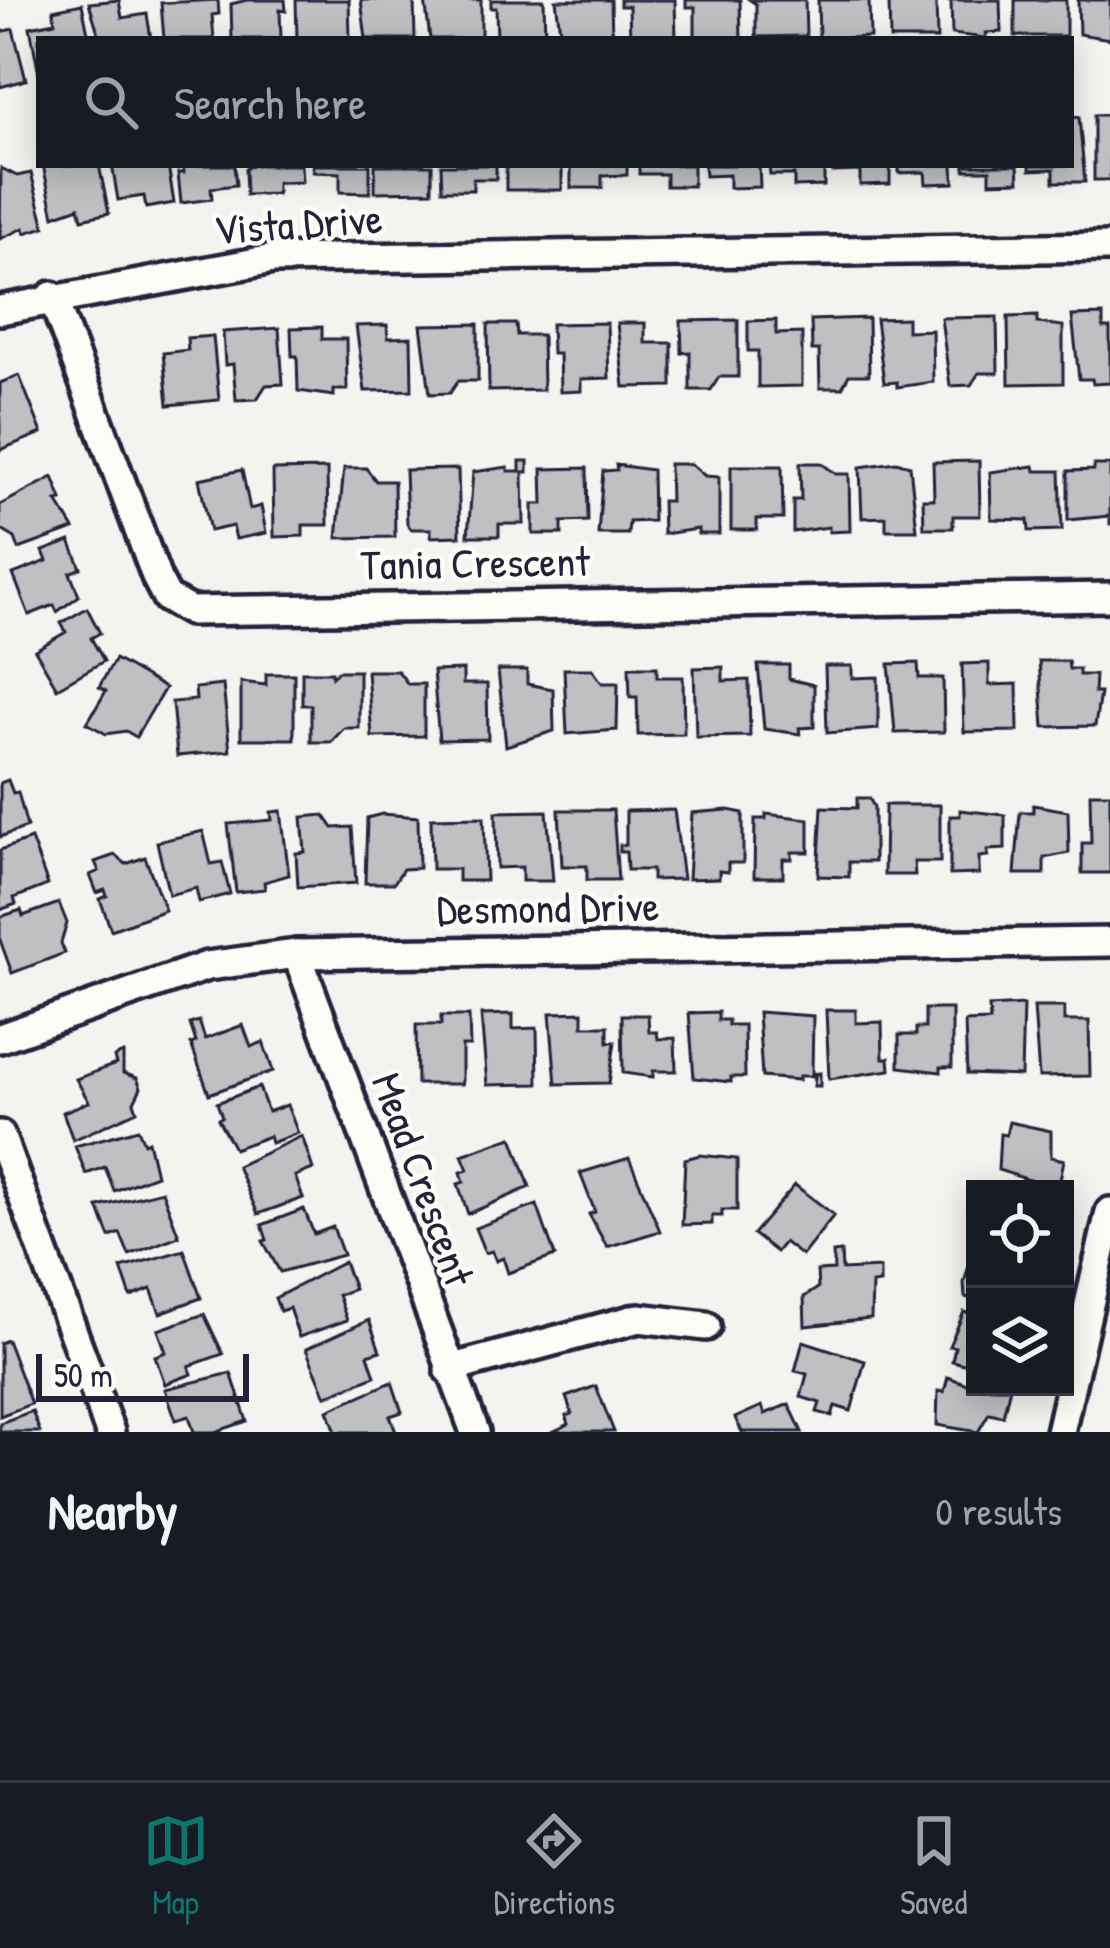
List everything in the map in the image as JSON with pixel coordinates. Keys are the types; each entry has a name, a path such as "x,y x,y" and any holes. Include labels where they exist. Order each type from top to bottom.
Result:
{"street":[{"name":"Vista Drive","path":"0,310 52,296 273,259 1110,247"},
{"name":"Tania Crescent","path":"52,296 157,579 166,598 190,611 1110,597"},
{"name":"Desmond Drive","path":"0,1038 208,967 297,953 1110,942"},
{"name":"Mead Crescent","path":"297,953 476,1432"},
{"path":"0,1135 110,1432"},
{"path":"1060,1432 1110,1212"},
{"path":"449,1369 639,1318 706,1326"}],"building":[{"path":"119,0 122,18 147,14 151,36 99,36 89,3"},
{"path":"218,0 219,14 212,15 214,36 164,36 161,3"},
{"path":"285,0 286,11 280,10 281,36 232,36 231,4"},
{"path":"296,0 349,0 350,36 297,36"},
{"path":"361,0 414,0 415,36 366,36"},
{"path":"425,0 481,0 481,36 430,36"},
{"path":"491,0 544,0 545,36 497,36 496,8 491,8"},
{"path":"556,0 611,0 612,36 561,36"},
{"path":"620,0 675,0 676,36 630,36 629,6 620,6"},
{"path":"686,0 740,0 741,36 695,36 695,7 686,7"},
{"path":"750,0 805,0 806,36 756,36 756,4"},
{"path":"818,0 869,0 870,36 819,36"},
{"path":"881,0 936,0 937,36 890,36 889,3"},
{"path":"946,0 1000,0 1001,32 952,34 951,1"},
{"path":"1015,0 1066,0 1066,36 1015,36"},
{"path":"1078,0 1110,0 1110,39 1079,34"},
{"path":"82,4 88,33 36,36 36,59 30,27 55,22 53,10"},
{"path":"13,29 26,80 0,87 0,32"},
{"path":"1094,115 1110,115 1110,180 1094,180"},
{"path":"1079,117 1085,182 1054,182 1054,169 1030,170 1074,168 1074,118"},
{"path":"1,168 17,176 31,173 45,227 25,233 24,228 0,239"},
{"path":"44,168 100,168 109,213 82,219 79,207 54,216"},
{"path":"113,168 168,168 174,203 146,208 144,196 118,200"},
{"path":"183,168 234,168 236,185 211,188 212,199 181,203 178,173 184,173"},
{"path":"301,168 302,182 277,183 277,194 246,195 245,169"},
{"path":"313,168 370,168 370,193 340,192 340,173 313,172"},
{"path":"375,168 432,168 432,191 375,192"},
{"path":"441,168 496,168 496,179 473,179 473,190 442,190"},
{"path":"506,168 562,168 562,190 506,190"},
{"path":"571,168 627,168 627,175 602,176 602,188 571,188"},
{"path":"639,168 693,168 693,186 666,186 666,174 639,174"},
{"path":"704,168 759,168 760,187 729,188 729,175 705,176"},
{"path":"769,168 824,168 824,186 794,187 794,175 770,175"},
{"path":"833,168 890,168 890,184 860,185 860,171 833,172"},
{"path":"899,168 953,168 954,183 926,184 925,172 899,173"},
{"path":"1018,168 1019,181 990,182 990,170 965,170"},
{"path":"1103,315 1103,328 1110,328 1110,383 1093,384 1092,379 1079,379 1072,316"},
{"path":"1037,316 1037,323 1063,326 1063,383 1009,384 1008,317"},
{"path":"997,317 998,373 979,373 971,385 950,386 941,318"},
{"path":"868,318 869,375 849,375 842,388 820,388 819,350 812,350 811,320"},
{"path":"907,318 907,331 932,330 933,382 897,387 897,382 884,383 876,319"},
{"path":"738,320 738,377 719,377 711,390 690,390 690,352 682,353 681,321"},
{"path":"776,320 776,334 802,333 802,386 758,387 758,351 748,351 748,321"},
{"path":"607,323 609,378 581,379 581,391 560,392 559,354 552,354 551,324"},
{"path":"617,323 645,323 645,343 672,343 672,386 624,387"},
{"path":"478,324 478,381 458,381 450,393 430,394 421,325"},
{"path":"488,324 516,324 517,335 542,335 543,390 489,391"},
{"path":"387,325 388,338 411,337 412,390 365,391 356,326"},
{"path":"322,327 322,339 346,339 347,390 334,390 334,396 298,391 291,328"},
{"path":"279,328 283,384 266,385 257,399 236,400 233,364 225,365 223,332"},
{"path":"213,336 219,400 168,405 163,353 188,350 187,338"},
{"path":"19,375 42,433 0,450 0,383"},
{"path":"520,461 528,461 528,472 523,472 524,524 499,524 499,536 468,536 473,472 508,467 508,471 520,471"},
{"path":"979,461 980,516 953,516 953,528 924,528 923,499 934,499 933,462"},
{"path":"896,462 910,466 917,530 886,530 886,517 862,518 860,467"},
{"path":"800,463 821,463 836,474 849,474 850,531 829,532 829,527 793,532 793,500 801,500"},
{"path":"669,464 691,464 705,476 719,477 719,534 698,534 698,529 663,534 662,501 670,501"},
{"path":"616,465 652,470 653,521 629,522 628,534 598,534 603,471 617,470"},
{"path":"1094,465 1110,465 1110,516 1068,520 1068,471 1094,470"},
{"path":"731,466 782,466 783,519 757,519 757,530 731,530"},
{"path":"1034,466 1035,471 1060,471 1062,530 1029,531 1028,520 991,519 990,472"},
{"path":"344,468 366,468 376,481 394,481 395,537 337,538"},
{"path":"587,468 588,521 562,522 562,534 533,534 533,504 543,504 542,469"},
{"path":"327,469 328,525 303,525 303,536 274,537 273,470"},
{"path":"458,469 460,536 431,537 431,529 411,529 405,470"},
{"path":"242,470 250,509 261,506 266,533 236,539 233,526 210,531 199,479"},
{"path":"53,477 62,500 57,501 74,529 19,549 15,538 0,529 0,505"},
{"path":"70,541 81,568 70,573 79,596 57,612 54,605 29,615 13,574 47,561 43,551"},
{"path":"87,608 100,633 91,638 104,661 57,688 35,650 66,632 61,623"},
{"path":"115,659 165,688 136,737 126,731 106,734 87,723 106,691 99,687"},
{"path":"1039,661 1068,661 1069,669 1079,669 1079,675 1095,675 1094,693 1100,693 1095,726 1044,727"},
{"path":"918,663 919,678 943,678 944,732 895,733 889,664"},
{"path":"989,663 989,685 1017,684 1018,731 964,732 962,664"},
{"path":"758,665 789,665 789,679 814,685 814,727 799,728 800,734 764,729"},
{"path":"825,666 852,666 852,678 878,677 878,729 827,733"},
{"path":"629,667 657,667 657,677 683,677 684,734 638,735 637,697 630,697"},
{"path":"723,667 723,681 749,680 750,736 696,737 694,668"},
{"path":"564,669 592,669 602,683 618,683 617,730 567,734"},
{"path":"463,670 463,684 487,684 488,739 439,740 433,671"},
{"path":"498,670 527,670 527,684 553,689 554,731 506,746"},
{"path":"338,671 359,671 359,728 344,728 331,742 311,742 311,705 302,705 302,672 332,672 332,677"},
{"path":"367,671 398,671 408,684 424,684 424,736 372,737"},
{"path":"266,674 294,674 294,739 241,739 241,682 266,685"},
{"path":"223,685 230,751 177,756 172,702 196,700 195,688"},
{"path":"8,780 13,793 18,792 27,827 0,837 0,783"},
{"path":"1090,793 1110,793 1110,873 1082,873 1082,843 1091,843"},
{"path":"857,798 869,798 874,807 874,862 849,862 849,877 818,876 822,807 857,808"},
{"path":"885,805 940,805 940,862 914,862 915,875 884,875"},
{"path":"1033,805 1068,811 1069,853 1044,858 1044,874 1015,874 1020,812 1033,812"},
{"path":"559,810 613,810 618,880 587,880 587,866 562,866"},
{"path":"674,810 683,879 652,880 652,870 627,870 626,852 620,852 620,845 626,845 626,811"},
{"path":"960,810 1005,815 1005,849 987,850 988,856 979,857 979,874 950,875 950,816 960,816"},
{"path":"281,811 289,875 264,882 265,889 236,892 228,824 272,820 271,812"},
{"path":"547,811 553,881 522,881 522,867 497,868 496,812"},
{"path":"692,813 743,813 743,863 728,863 728,872 719,871 719,878 688,879"},
{"path":"382,814 418,817 419,868 403,869 394,883 365,883 367,818"},
{"path":"766,814 809,819 809,852 792,852 792,859 783,859 783,877 754,877 755,819 766,819"},
{"path":"324,815 333,828 352,827 356,883 298,887 296,853 305,852 302,817"},
{"path":"484,817 486,881 458,881 458,869 432,869 431,818"},
{"path":"203,831 211,864 222,862 230,894 199,902 196,888 169,895 157,842"},
{"path":"31,839 48,885 14,898 16,904 0,910 0,850"},
{"path":"115,855 126,864 145,857 165,910 111,930 100,899 107,896 105,890 97,893 90,875 99,871 95,862"},
{"path":"59,903 67,923 61,943 65,953 12,973 0,940 0,917 21,910 23,916"},
{"path":"1023,1005 1021,1076 967,1074 965,1022 990,1021 989,1007"},
{"path":"1034,1007 1064,1007 1064,1021 1089,1021 1090,1076 1039,1077"},
{"path":"925,1009 952,1009 952,1067 941,1067 941,1072 899,1067 899,1035 916,1035 916,1028 925,1028"},
{"path":"826,1010 856,1010 856,1023 882,1022 883,1058 889,1058 890,1070 829,1079"},
{"path":"583,1012 583,1026 608,1026 608,1042 615,1042 609,1083 556,1084 550,1013"},
{"path":"718,1012 718,1020 728,1020 728,1025 744,1025 745,1077 731,1077 731,1082 694,1078 689,1013"},
{"path":"758,1012 813,1016 812,1074 820,1073 820,1086 814,1086 815,1076 799,1076 799,1080 762,1077"},
{"path":"513,1014 513,1029 537,1028 538,1084 487,1085 481,1015"},
{"path":"622,1015 648,1015 649,1032 657,1032 658,1039 675,1038 676,1071 653,1071 653,1077 623,1073"},
{"path":"441,1016 469,1016 470,1046 462,1046 462,1084 417,1084 416,1025 441,1025"},
{"path":"199,1021 205,1039 243,1025 251,1047 263,1042 273,1071 209,1094 191,1044 196,1042 190,1024"},
{"path":"123,1053 123,1073 137,1078 141,1088 134,1102 137,1111 73,1140 63,1112 89,1102 76,1079 116,1064 114,1057"},
{"path":"259,1087 268,1112 287,1105 298,1133 271,1143 269,1136 234,1149 218,1119 222,1117 217,1103"},
{"path":"1009,1122 1051,1131 1051,1157 1064,1160 1060,1180 1030,1180 998,1170 1000,1134 1006,1135"},
{"path":"138,1129 144,1143 148,1141 156,1175 114,1191 105,1167 86,1174 75,1146"},
{"path":"302,1136 313,1169 295,1176 303,1198 258,1214 237,1166"},
{"path":"512,1137 530,1187 468,1214 458,1184 464,1182 461,1172 468,1170 462,1155"},
{"path":"700,1155 737,1159 737,1210 722,1210 722,1216 712,1216 712,1224 682,1225 685,1159"},
{"path":"629,1158 660,1231 607,1247 589,1214 595,1212 580,1173"},
{"path":"795,1185 834,1215 802,1256 784,1242 776,1252 753,1234"},
{"path":"162,1191 179,1236 129,1255 120,1233 110,1237 98,1207"},
{"path":"537,1205 555,1256 508,1273 503,1258 496,1261 492,1251 485,1253 475,1228"},
{"path":"304,1209 314,1234 333,1227 343,1255 280,1272 263,1241 267,1240 262,1225"},
{"path":"184,1250 201,1298 160,1313 151,1289 131,1297 121,1268"},
{"path":"841,1252 842,1270 880,1268 880,1283 872,1284 871,1319 805,1326 804,1297 818,1288 817,1271 834,1270 833,1253"},
{"path":"344,1262 354,1289 338,1295 347,1320 299,1337 289,1308 280,1311 275,1298"},
{"path":"966,1312 966,1365 952,1361 955,1347 949,1346"},
{"path":"204,1314 223,1354 189,1366 192,1374 165,1384 155,1356 166,1352 158,1330"},
{"path":"369,1320 380,1351 368,1355 375,1376 326,1396 306,1349"},
{"path":"7,1340 31,1404 0,1416 0,1343"},
{"path":"803,1341 865,1361 851,1411 835,1406 832,1416 817,1412 820,1403 801,1397 807,1374 795,1371"},
{"path":"231,1373 247,1421 215,1432 194,1432 189,1416 176,1420 165,1389"},
{"path":"948,1377 966,1384 966,1396 1008,1396 1003,1416 989,1413 978,1432 937,1425 938,1391 944,1392"},
{"path":"392,1382 402,1412 390,1416 396,1432 336,1432 328,1410"},
{"path":"596,1386 614,1432 552,1432 569,1424 566,1416 572,1414 566,1397"},
{"path":"789,1404 802,1432 742,1432 735,1418 762,1406 765,1414"},
{"path":"32,1411 40,1432 0,1432 0,1423"}]}
